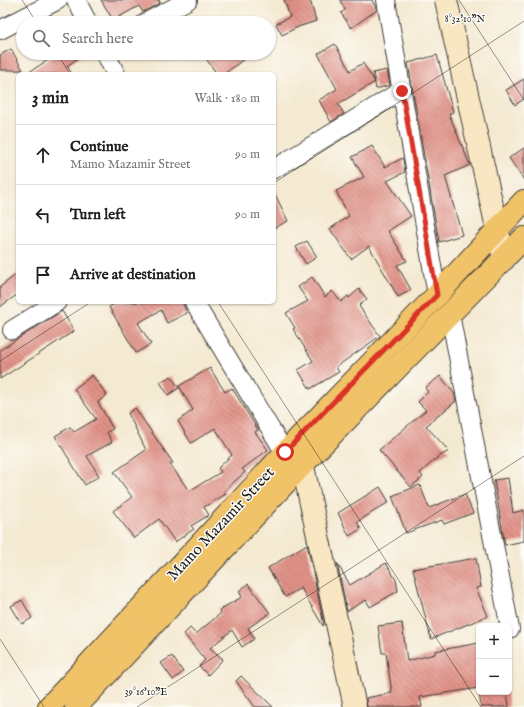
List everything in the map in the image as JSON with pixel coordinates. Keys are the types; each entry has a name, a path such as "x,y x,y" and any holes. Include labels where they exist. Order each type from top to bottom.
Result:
{"main road":[{"name":"Mamo Mazamir Street","path":"52,706 291,446 437,295 524,201"},
{"name":"Mamo Mazamir Street","path":"76,707 303,464 524,238"}],"street":[{"path":"27,16 58,0"},
{"path":"76,0 84,16"},
{"path":"158,16 188,0"},
{"path":"386,0 437,295"},
{"path":"446,0 504,259"},
{"path":"0,30 16,22"},
{"path":"109,60 115,72"},
{"path":"276,168 402,91"},
{"path":"12,330 54,304"},
{"path":"195,304 303,464 355,707"},
{"path":"450,314 509,623"}],"building":[{"path":"101,0 159,0 160,3 143,12 139,6 120,16 111,16"},
{"path":"284,0 310,0 316,21 298,27 282,35 276,24 290,17"},
{"path":"340,0 372,0 377,10 351,28 341,13 345,10"},
{"path":"335,44 350,71 363,63 375,82 338,104 344,114 331,122 319,100 337,89 318,54"},
{"path":"11,49 23,70 0,70 0,55"},
{"path":"437,55 453,112 449,114 470,165 445,176 462,235 439,242 408,63"},
{"path":"48,60 75,60 67,66 71,72 29,72"},
{"path":"207,60 243,60 227,72 216,72"},
{"path":"387,70 390,85 376,89 373,73"},
{"path":"524,79 524,99 515,105 506,90"},
{"path":"372,146 385,167 403,158 405,172 387,181 411,216 388,231 407,261 397,265 411,290 398,297 369,246 351,259 330,229 349,216 336,191 364,177 352,157"},
{"path":"524,148 524,180 509,158"},
{"path":"276,196 288,221 276,227"},
{"path":"307,241 317,257 306,264 296,247"},
{"path":"16,275 16,295 0,307 0,287"},
{"path":"312,277 325,297 332,291 341,302 348,296 349,298 359,289 367,299 359,306 380,336 336,367 339,372 310,389 298,370 313,361 293,329 295,328 286,313 308,301 298,287"},
{"path":"114,304 183,304 187,313 167,323 161,310 138,323 151,344 136,353 109,307"},
{"path":"62,311 74,331 0,379 0,350"},
{"path":"210,368 225,392 232,388 258,430 255,432 268,450 242,469 245,472 224,491 226,494 204,507 209,515 191,526 194,529 175,542 159,519 134,538 113,511 132,497 114,472 146,450 128,413 135,408 173,463 170,464 189,491 221,472 218,468 232,455 215,428 191,443 178,421 193,410 179,386"},
{"path":"92,375 107,395 98,402 113,429 107,432 112,442 87,456 99,476 85,485 55,436 70,427 74,432 96,419 74,389"},
{"path":"171,376 179,388 168,395 160,382"},
{"path":"440,376 454,393 456,401 426,426 449,451 438,457 420,473 423,477 411,487 379,450 426,410 418,402 428,392 425,388"},
{"path":"508,478 513,513 524,510 524,541 505,545 494,480"},
{"path":"420,485 429,508 465,494 473,513 444,524 442,520 406,533 392,496"},
{"path":"380,487 389,502 357,522 361,529 349,536 338,513"},
{"path":"307,544 323,626 301,588 285,597 268,568"},
{"path":"476,558 481,587 476,588 488,616 431,639 413,569"},
{"path":"337,563 350,585 386,563 396,580 398,591 370,607 366,600 347,611"},
{"path":"248,584 270,613 248,628 254,639 242,647 232,630 210,648 223,659 208,675 199,666 205,660 184,634 190,628 196,634 221,613 219,610 242,597 239,591"},
{"path":"22,600 32,618 22,624 11,606"},
{"path":"402,623 407,661 435,654 435,651 476,644 476,688 420,697 422,707 367,707 366,698 392,693 386,653 382,653 378,626"},
{"path":"172,656 183,672 173,680 161,663"},
{"path":"241,676 273,707 255,707 236,681"},
{"path":"479,695 507,695 509,707 481,707"}],"route":[{"path":"285,452 437,295 402,91"}]}
